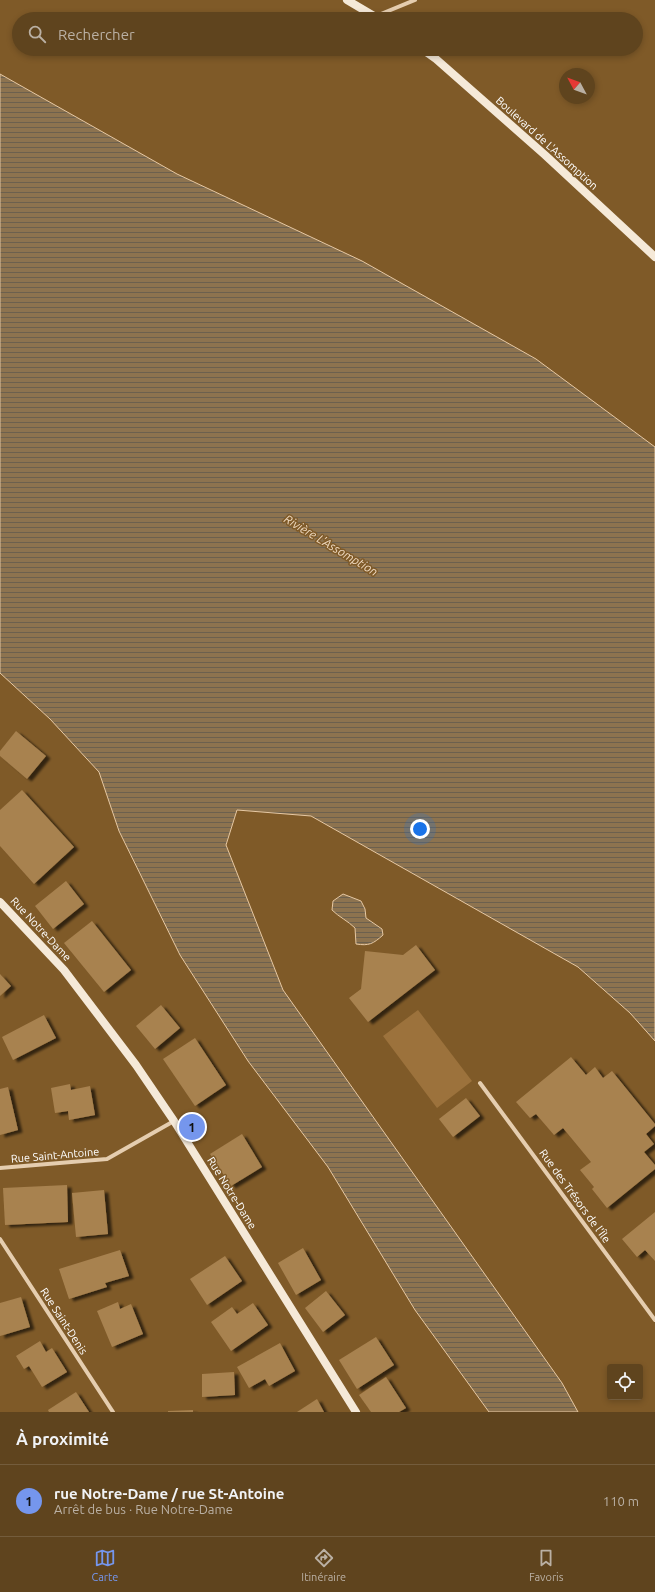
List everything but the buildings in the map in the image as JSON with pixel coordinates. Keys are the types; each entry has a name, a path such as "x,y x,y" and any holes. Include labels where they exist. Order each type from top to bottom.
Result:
{"main road":[{"path":"347,0 367,12"},
{"name":"Boulevard de L'Assomption","path":"432,56 539,150 655,257"},
{"name":"Rue Notre-Dame","path":"0,902 64,970 136,1065 174,1121 356,1412"}],"street":[{"path":"390,12 416,0"},
{"name":"Rue des Trésors de l'Île","path":"480,1083 655,1320"},
{"name":"Rue Saint-Antoine","path":"0,1168 107,1159 174,1121"},
{"name":"Rue Saint-Denis","path":"0,1239 113,1412"}],"shaded area":[{"path":"418,1010 472,1081 437,1108 383,1036"}],"water":[{"name":"Rivière L'Assomption","path":"0,74 177,174 362,261 536,359 655,447 655,1041 630,1013 578,967 311,816 237,810 226,845 283,990 562,1383 578,1412 489,1412 415,1310 328,1167 248,1061 180,955 119,831 99,772 50,719 0,673"},
{"path":"343,894 361,901 365,909 366,918 382,929 383,935 371,944 356,944 355,928 332,910 333,901"}],"place":[{"name":"rue Notre-Dame / rue St-Antoine","path":"192,1127"}]}
